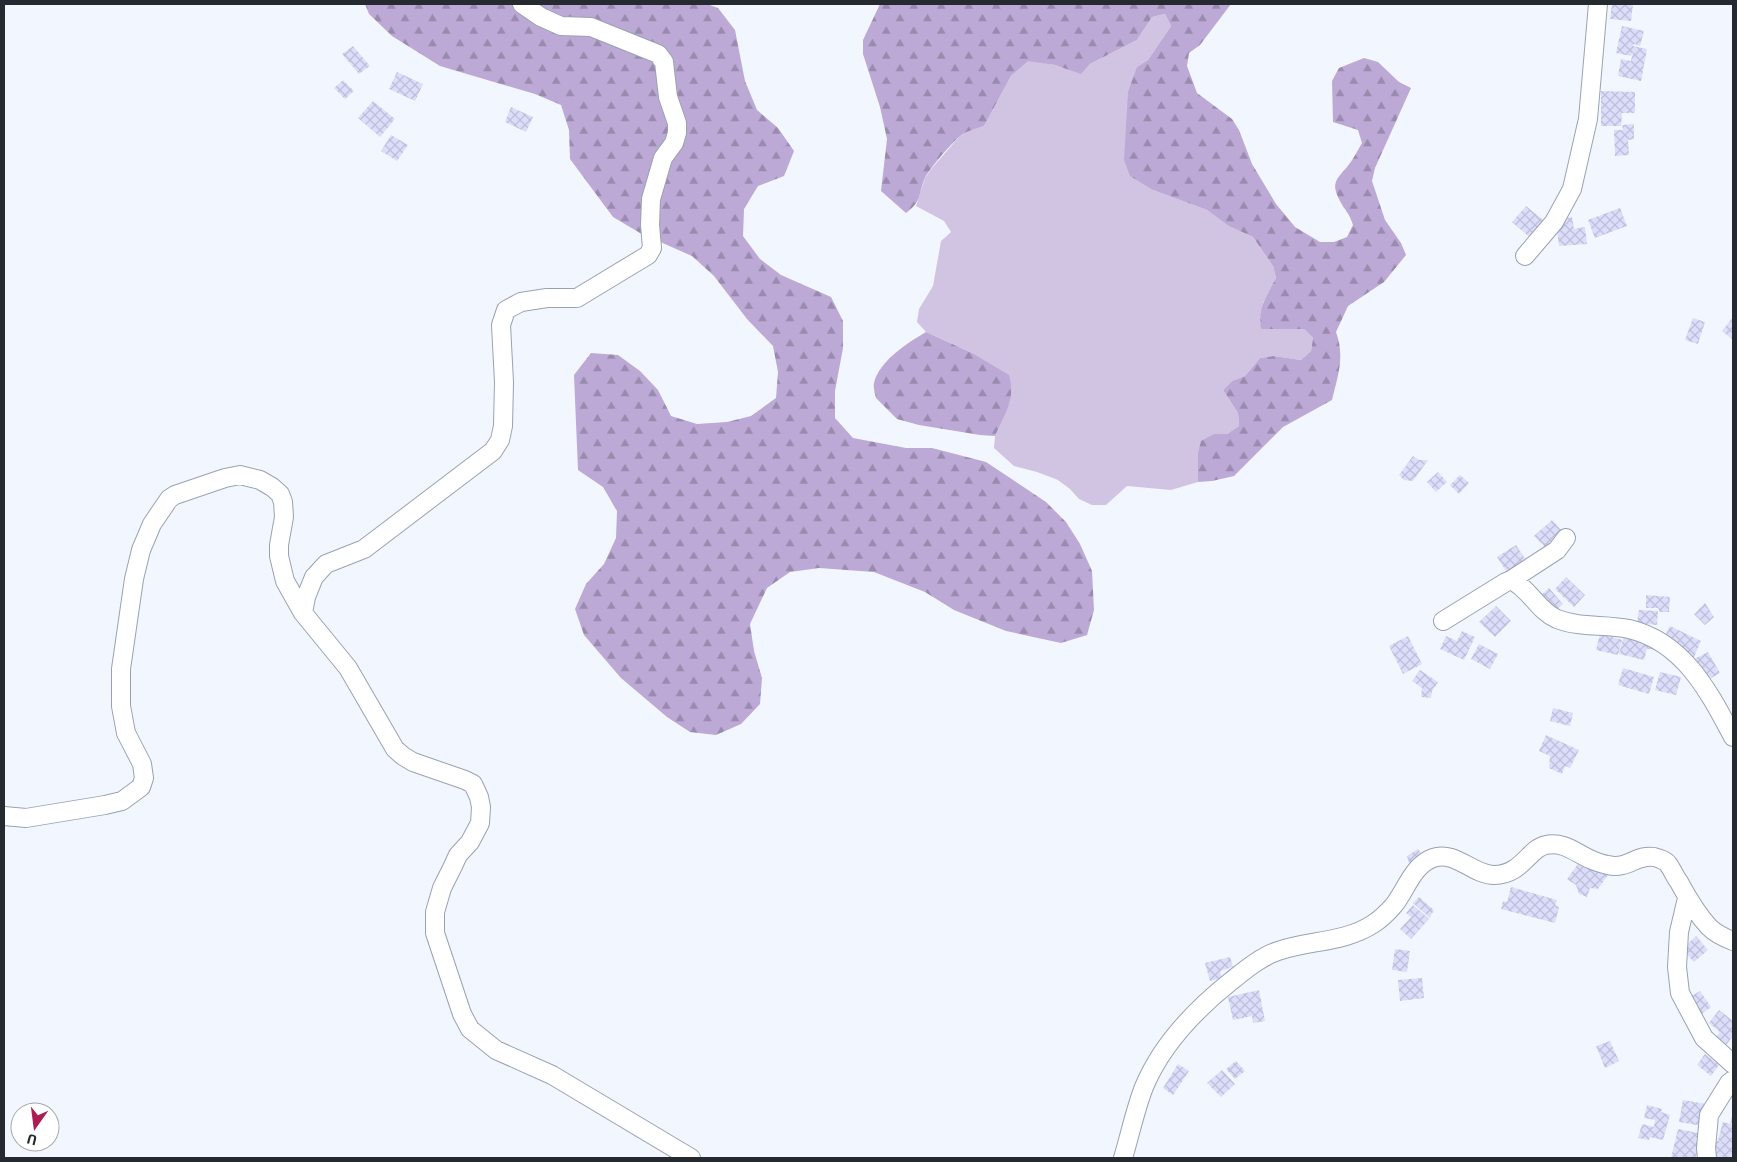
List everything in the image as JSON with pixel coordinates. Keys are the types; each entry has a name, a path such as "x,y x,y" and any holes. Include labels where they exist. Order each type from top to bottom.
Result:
{"street":[{"path":"303,613 306,597 314,577 326,564 364,549 493,451 500,440 503,426 504,382 501,325 506,310 521,302 548,298 577,298 642,259 648,255 652,248 650,225 651,199 663,158 674,143 677,133 677,122 668,97 664,62 658,54 591,28 561,26 541,17 522,4"},
{"path":"1525,256 1554,222 1572,189 1588,119 1598,4"},
{"path":"4,816 26,818 105,805 122,800 141,787 144,778 142,764 126,733 121,706 121,669 140,550 152,524 169,499 175,495 225,478 240,475 260,480 280,494 283,502 284,517 278,545 285,581 303,613 348,668 395,748 402,756 413,762 473,784 479,797 481,807 480,823 470,842 458,855 442,888 435,912 435,933 462,1014 470,1029 496,1050 552,1075 691,1158"},
{"path":"1443,622 1557,550 1566,538"},
{"path":"1511,580 1521,585 1545,611 1557,619 1586,626 1628,629 1655,638 1670,649 1698,677 1733,738"},
{"path":"1123,1158 1138,1104 1155,1066 1177,1034 1216,993 1246,969 1277,951 1349,935 1371,925 1395,904 1406,885 1421,866 1431,858 1444,855 1492,875 1504,874 1523,864 1545,844 1566,846 1592,860 1618,867 1630,864 1642,856 1656,857 1668,863 1687,898 1709,928 1733,941"},
{"path":"1687,898 1679,932 1677,958 1680,993 1704,1038 1733,1064"},
{"path":"1707,1158 1709,1115 1728,1083 1733,1080"}],"shaded area":[{"path":"1165,14 1171,26 1148,60 1137,67 1153,190 1207,210 1230,226 1253,237 1273,266 1276,278 1263,303 1304,329 1313,338 1311,351 1301,360 1274,356 1260,358 1245,376 1232,381 1223,390 1238,413 1239,426 1227,434 1214,434 1198,453 1198,482 1171,490 1127,486 1106,505 1092,505 1079,499 1058,480 1014,466 994,448 995,436 1010,401 972,353 926,332 917,322 919,309 933,286 941,241 951,232 944,221 916,206 925,178 932,168 959,137 971,129 984,126 1011,76 1028,60 1055,65 1081,73 1090,64 1137,40 1152,17"}],"green space":[{"path":"365,4 707,4 718,8 735,30 745,81 757,110 778,128 794,151 784,176 758,186 744,209 743,236 760,259 781,275 831,297 843,321 843,348 835,391 835,418 853,438 906,448 932,448 986,462 1046,502 1066,522 1080,544 1092,571 1094,610 1087,635 1061,643 1006,631 954,610 925,592 874,572 819,568 790,572 767,588 750,624 754,651 762,678 760,704 741,724 716,735 690,732 667,717 621,678 584,635 575,609 586,584 604,564 616,538 617,511 603,487 578,470 574,375 591,353 618,355 640,371 658,390 671,416 697,424 727,422 751,416 776,398 778,372 773,346 747,319 714,276 692,256 640,233 613,217 570,159 569,130 561,105 535,94 440,66 392,36 369,14"},
{"path":"880,4 1231,4 1200,45 1189,53 1187,66 1197,93 1232,119 1239,130 1252,164 1276,204 1295,227 1320,242 1334,242 1347,237 1353,225 1337,195 1335,185 1362,143 1358,130 1333,122 1332,81 1339,68 1364,58 1378,62 1399,82 1411,88 1375,168 1372,181 1385,220 1401,243 1406,255 1384,282 1348,306 1336,332 1339,341 1340,358 1332,400 1283,427 1234,476 1198,482 1198,453 1201,441 1214,434 1227,434 1239,426 1238,413 1223,390 1232,381 1245,376 1260,358 1274,356 1301,360 1311,351 1313,338 1304,329 1261,329 1262,308 1276,278 1273,266 1253,237 1229,226 1207,210 1153,190 1130,176 1124,160 1128,92 1137,67 1148,60 1171,26 1165,14 1152,17 1137,40 1090,64 1081,74 1055,65 1028,61 1011,76 984,126 970,130 962,135 934,164 924,180 917,202 906,213 881,191 887,139 880,107 863,54 863,40"},
{"path":"926,332 972,353 1009,375 1011,384 1010,399 1006,413 995,436 919,425 897,419 876,398 874,383 882,367 911,341"}],"building":[{"path":"1612,4 1633,4 1631,21 1610,19"},
{"path":"1622,26 1644,31 1640,46 1634,44 1633,46 1647,49 1641,81 1618,76 1621,59 1631,61 1633,51 1631,56 1616,53"},
{"path":"353,46 370,66 359,74 342,54"},
{"path":"397,72 423,84 415,101 389,89"},
{"path":"343,80 354,91 345,99 334,88"},
{"path":"1601,91 1635,92 1635,113 1622,113 1621,126 1601,126"},
{"path":"373,101 395,119 380,137 358,118"},
{"path":"511,107 533,117 526,132 505,122"},
{"path":"1634,124 1634,139 1628,140 1629,155 1615,156 1614,130 1623,130 1622,125"},
{"path":"391,135 408,145 397,161 381,151"},
{"path":"1526,206 1548,224 1534,241 1512,222"},
{"path":"1620,208 1627,226 1595,238 1588,220"},
{"path":"1572,217 1574,229 1585,227 1587,244 1559,246 1556,220"},
{"path":"1733,317 1733,340 1722,331"},
{"path":"1693,318 1705,322 1698,344 1685,340"},
{"path":"1413,456 1419,460 1428,460 1413,481 1404,480 1399,475"},
{"path":"1438,472 1447,482 1436,492 1427,482"},
{"path":"1460,475 1469,483 1459,494 1450,485"},
{"path":"1552,520 1562,531 1545,547 1534,536"},
{"path":"1516,545 1526,560 1507,572 1497,557"},
{"path":"1566,577 1585,595 1574,607 1555,589"},
{"path":"1549,588 1563,604 1554,612 1539,597"},
{"path":"1646,595 1670,597 1669,612 1660,612 1658,608 1646,608"},
{"path":"1705,603 1714,617 1705,625 1694,614"},
{"path":"1496,606 1511,621 1495,637 1479,622"},
{"path":"1639,610 1658,611 1657,625 1637,623"},
{"path":"1670,626 1701,641 1694,657 1688,659 1660,646"},
{"path":"1601,630 1613,633 1612,637 1622,640 1618,655 1596,650"},
{"path":"1462,631 1475,637 1464,660 1440,649 1446,636 1457,641"},
{"path":"1625,632 1656,640 1653,649 1647,649 1644,660 1619,654"},
{"path":"1408,636 1422,664 1403,674 1389,646"},
{"path":"1479,644 1498,654 1490,669 1471,659"},
{"path":"1708,652 1720,673 1704,682 1692,660"},
{"path":"1623,668 1654,677 1649,694 1618,685"},
{"path":"1420,670 1438,682 1432,691 1431,698 1421,697 1422,688 1412,681"},
{"path":"1660,672 1681,677 1676,695 1655,690"},
{"path":"1553,708 1573,713 1570,726 1550,721"},
{"path":"1546,735 1579,750 1570,768 1565,766 1562,774 1549,768 1550,756 1539,751"},
{"path":"1418,849 1425,859 1415,864 1409,863 1407,856"},
{"path":"1583,857 1608,875 1598,889 1590,888 1587,897 1579,894 1576,885 1567,879"},
{"path":"1511,887 1557,900 1555,905 1559,907 1555,923 1501,909 1503,901 1507,902"},
{"path":"1419,897 1434,910 1430,918 1413,903"},
{"path":"1413,905 1429,919 1411,939 1400,929 1411,917 1406,913"},
{"path":"1696,936 1708,950 1694,962 1682,949"},
{"path":"1395,949 1410,951 1407,972 1392,970"},
{"path":"1230,957 1233,967 1220,971 1222,978 1210,981 1205,963"},
{"path":"1422,978 1424,998 1400,1001 1398,980"},
{"path":"1259,990 1265,1021 1253,1023 1252,1016 1233,1020 1228,997"},
{"path":"1700,991 1711,1007 1699,1016 1687,999"},
{"path":"1719,1010 1733,1021 1733,1036 1723,1049 1713,1041 1720,1032 1709,1023"},
{"path":"1610,1041 1619,1061 1605,1068 1596,1046"},
{"path":"1705,1054 1719,1065 1711,1076 1697,1065"},
{"path":"1236,1061 1245,1071 1235,1079 1226,1069"},
{"path":"1178,1064 1189,1071 1173,1095 1163,1088"},
{"path":"1222,1070 1235,1084 1221,1097 1207,1083"},
{"path":"1683,1100 1711,1105 1703,1126 1679,1122"},
{"path":"1647,1105 1662,1109 1661,1112 1670,1115 1663,1140 1650,1137 1649,1140 1638,1138 1642,1124 1654,1127 1655,1120 1644,1118"},
{"path":"1733,1113 1733,1158 1710,1158 1715,1140 1727,1143 1718,1140 1723,1122 1730,1124"},
{"path":"1678,1129 1698,1133 1696,1140 1700,1141 1696,1157 1671,1158"}]}
